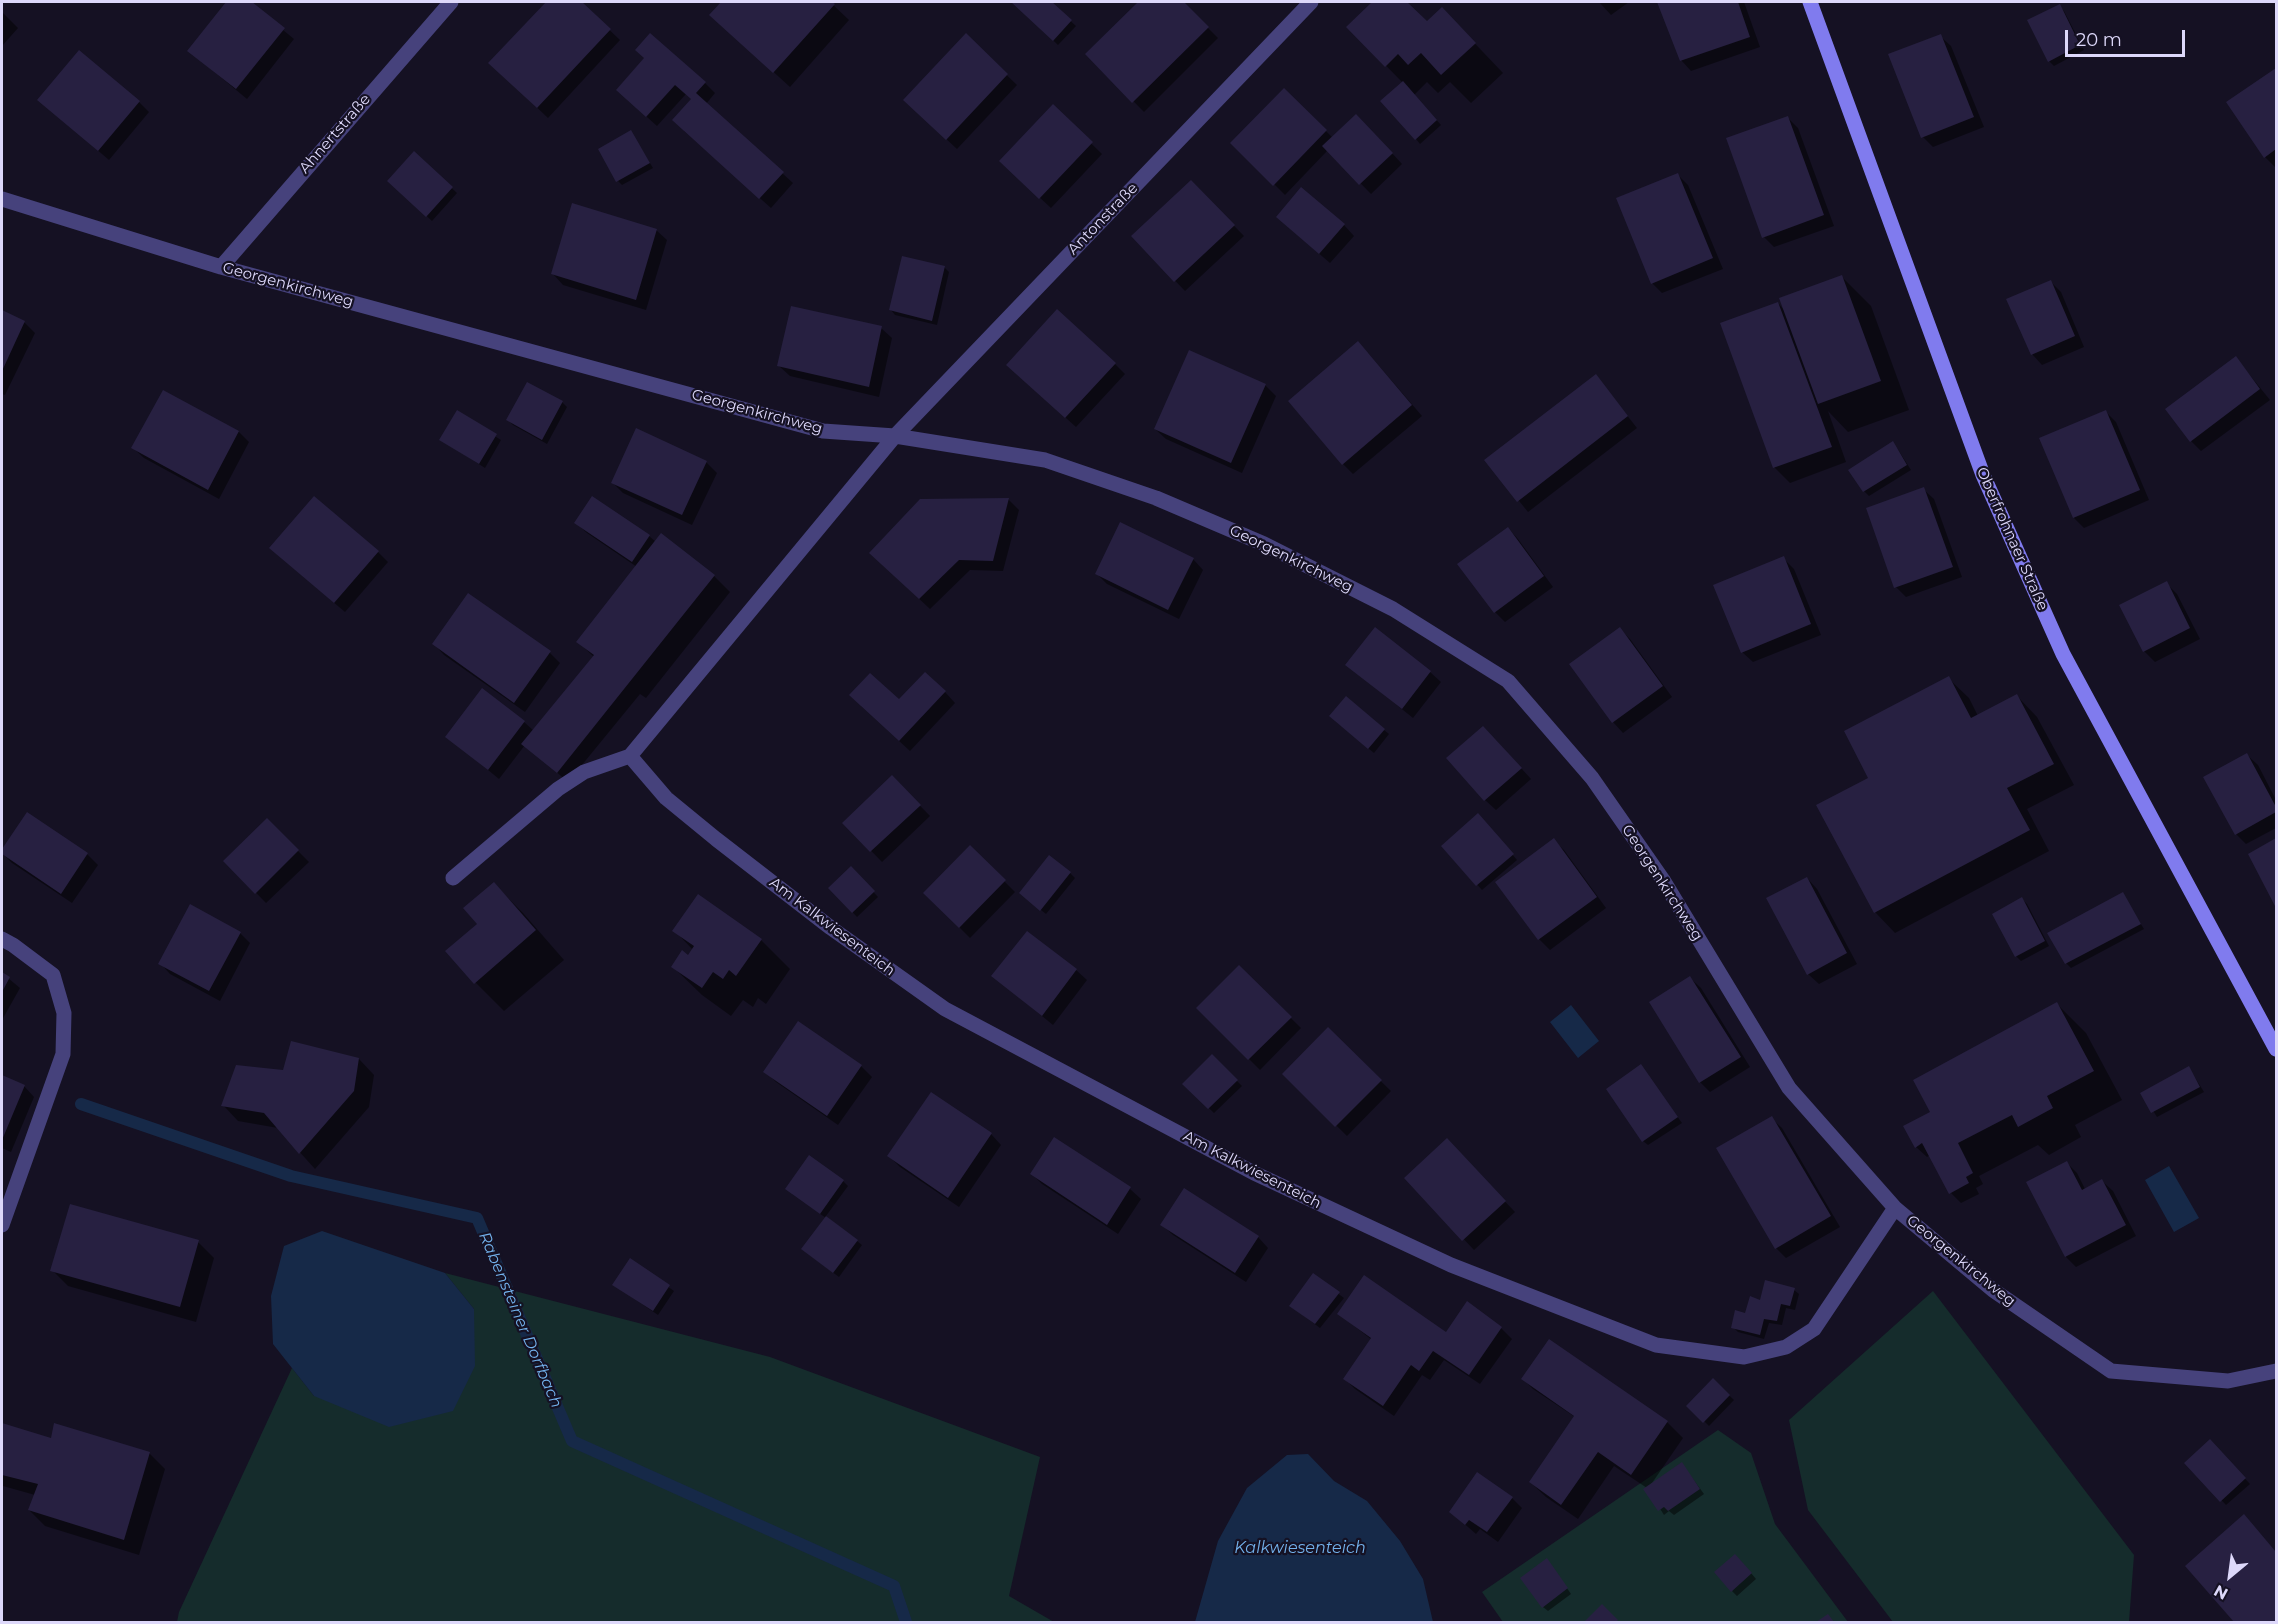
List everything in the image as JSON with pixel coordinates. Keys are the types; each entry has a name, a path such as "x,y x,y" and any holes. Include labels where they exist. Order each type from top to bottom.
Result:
{"main road":[{"name":"Oberfrohnaer Straße","path":"1810,2 1983,475 1997,507 2063,654 2277,1049"}],"street":[{"name":"Ahnertstraße","path":"220,267 451,2"},
{"name":"Antonstraße","path":"895,436 1311,2"},
{"name":"Georgenkirchweg","path":"2,199 220,267 823,431 895,436 1045,460 1156,498 1264,544 1393,609 1508,681 1599,787 1663,880 1789,1088 1895,1208 1993,1290 2112,1371 2228,1381 2277,1371"},
{"path":"453,878 558,789 584,772 630,756 895,436"},
{"name":"Am Kalkwiesenteich","path":"630,756 666,798 831,928 945,1009 1254,1173 1451,1265 1656,1345 1743,1357 1786,1347 1814,1329 1895,1208"},
{"path":"2,939 52,975 64,1012 63,1054 2,1225"}],"green space":[{"path":"445,1273 770,1357 1040,1457 1009,1596 1054,1622 177,1622 179,1612 292,1368 314,1396 474,1309"},
{"path":"1933,1291 2134,1555 2129,1622 1893,1622 1808,1510 1789,1420"},
{"path":"1718,1430 1751,1453 1775,1524 1848,1622 1503,1622 1482,1592"}],"water":[{"path":"1571,1005 1599,1041 1578,1058 1550,1022"},
{"path":"2169,1166 2199,1218 2174,1232 2145,1180"},
{"path":"322,1231 445,1273 474,1309 475,1366 453,1411 389,1427 314,1396 273,1344 271,1296 284,1246"},
{"name":"Kalkwiesenteich","path":"1308,1454 1334,1481 1367,1501 1400,1541 1423,1579 1433,1622 1195,1622 1218,1541 1247,1488 1287,1455"}],"building":[{"path":"226,2 252,2 285,28 236,89 187,51"},
{"path":"546,2 582,2 611,29 537,108 488,63"},
{"path":"721,2 832,2 835,4 773,73 709,15"},
{"path":"1011,2 1052,2 1072,20 1053,41"},
{"path":"1138,2 1184,2 1209,27 1132,103 1085,54"},
{"path":"1372,2 1407,2 1427,21 1442,7 1476,43 1441,75 1421,53 1408,65 1398,54 1385,67 1346,27"},
{"path":"1657,2 1738,2 1750,37 1680,61"},
{"path":"2060,4 2080,45 2048,62 2027,20"},
{"path":"650,33 706,82 696,93 784,172 759,199 672,120 691,99 675,85 646,117 616,90 644,58 635,50"},
{"path":"966,33 1008,74 946,140 903,100"},
{"path":"1941,34 1974,117 1921,138 1888,54"},
{"path":"79,50 140,101 98,151 37,100"},
{"path":"2276,68 2276,149 2264,158 2226,102"},
{"path":"1403,81 1437,120 1415,140 1380,101"},
{"path":"1284,88 1327,130 1273,186 1230,143"},
{"path":"1053,104 1093,142 1039,199 999,161"},
{"path":"1356,114 1393,153 1359,185 1322,146"},
{"path":"1788,116 1824,215 1762,238 1726,138"},
{"path":"631,130 650,163 616,182 598,149"},
{"path":"414,151 453,187 426,217 387,181"},
{"path":"1678,173 1713,258 1651,284 1616,198"},
{"path":"1191,180 1235,225 1174,282 1131,236"},
{"path":"1301,187 1345,224 1319,254 1276,217"},
{"path":"572,203 657,229 636,300 551,274"},
{"path":"902,256 945,266 932,321 889,310"},
{"path":"1842,275 1881,381 1818,404 1779,298"},
{"path":"2051,280 2075,336 2031,355 2006,299"},
{"path":"1778,302 1832,447 1773,468 1720,323"},
{"path":"791,306 882,326 869,387 777,366"},
{"path":"1057,309 1116,363 1065,418 1006,365"},
{"path":"2,310 25,321 2,371"},
{"path":"1358,341 1412,405 1342,465 1288,401"},
{"path":"1189,350 1266,384 1231,463 1154,429"},
{"path":"2236,356 2260,389 2190,442 2165,409"},
{"path":"1596,374 1628,416 1517,502 1484,460"},
{"path":"527,382 563,401 542,440 506,420"},
{"path":"163,390 239,431 208,490 131,448"},
{"path":"457,410 497,434 479,464 439,440"},
{"path":"2106,410 2140,490 2073,518 2039,438"},
{"path":"636,428 707,461 682,515 611,483"},
{"path":"1893,441 1907,465 1863,492 1848,470"},
{"path":"1924,487 1953,567 1894,588 1866,508"},
{"path":"314,496 379,551 334,603 269,548"},
{"path":"592,496 650,535 632,562 574,523"},
{"path":"1009,498 993,561 959,560 919,599 869,553 920,499"},
{"path":"1120,522 1194,558 1168,610 1095,574"},
{"path":"1508,527 1544,576 1494,613 1457,564"},
{"path":"661,533 715,575 557,773 521,744 594,655 576,642"},
{"path":"1784,556 1811,624 1741,653 1713,585"},
{"path":"2167,581 2190,628 2143,652 2119,605"},
{"path":"468,593 551,651 514,703 432,644"},
{"path":"1375,627 1431,671 1402,709 1345,665"},
{"path":"1620,627 1663,686 1612,723 1569,664"},
{"path":"925,672 946,691 899,741 849,695 870,673 899,699"},
{"path":"1949,676 1971,718 2017,694 2054,764 2007,788 2030,830 1874,913 1816,805 1868,778 1844,731"},
{"path":"482,688 525,721 488,770 445,737"},
{"path":"1346,696 1385,729 1368,749 1329,716"},
{"path":"1483,726 1522,768 1484,801 1446,758"},
{"path":"2247,753 2276,807 2276,812 2235,835 2203,777"},
{"path":"892,775 921,805 870,852 842,823"},
{"path":"27,812 88,853 61,894 2,854 2,849"},
{"path":"1478,813 1514,854 1476,886 1441,846"},
{"path":"267,818 299,850 255,894 223,861"},
{"path":"1554,838 1597,897 1538,940 1495,882"},
{"path":"2276,838 2276,908 2248,854"},
{"path":"970,845 1006,880 959,928 923,893"},
{"path":"1049,855 1071,872 1040,911 1019,893"},
{"path":"851,866 875,891 852,913 828,888"},
{"path":"1807,877 1847,953 1807,975 1766,898"},
{"path":"494,882 536,930 474,984 445,951 477,924 463,908"},
{"path":"2123,892 2141,924 2065,964 2047,933"},
{"path":"698,894 762,939 736,976 729,970 723,979 713,972 702,988 671,967 682,950 688,955 694,946 672,931"},
{"path":"2022,897 2045,941 2015,957 1992,914"},
{"path":"190,904 241,932 209,991 158,964"},
{"path":"1027,931 1077,969 1042,1016 991,976"},
{"path":"1239,965 1292,1017 1248,1060 1196,1008"},
{"path":"2,972 10,977 2,992"},
{"path":"1690,976 1741,1057 1699,1083 1649,1002"},
{"path":"2057,1002 2094,1071 2047,1096 2053,1108 2018,1127 2012,1115 1958,1143 1973,1173 1966,1177 1969,1183 1949,1194 1922,1143 1915,1148 1903,1126 1930,1112 1913,1080"},
{"path":"798,1021 862,1065 827,1116 763,1072"},
{"path":"1328,1027 1382,1080 1335,1127 1282,1074"},
{"path":"291,1041 359,1058 354,1091 299,1154 264,1113 221,1106 236,1065 283,1070"},
{"path":"1212,1054 1238,1080 1208,1109 1182,1084"},
{"path":"1641,1064 1678,1117 1642,1142 1606,1089"},
{"path":"2189,1066 2200,1087 2151,1113 2140,1093"},
{"path":"2,1075 25,1085 2,1140"},
{"path":"931,1092 992,1133 948,1198 887,1156"},
{"path":"1772,1116 1831,1216 1775,1249 1716,1148"},
{"path":"1054,1137 1131,1187 1107,1225 1030,1174"},
{"path":"1447,1138 1506,1201 1462,1241 1404,1178"},
{"path":"809,1155 844,1180 820,1214 785,1189"},
{"path":"2067,1161 2082,1190 2102,1179 2126,1225 2065,1257 2026,1182"},
{"path":"1184,1188 1259,1236 1235,1273 1160,1225"},
{"path":"70,1204 199,1240 180,1307 50,1271"},
{"path":"826,1216 858,1240 833,1273 801,1249"},
{"path":"630,1258 670,1285 653,1311 612,1285"},
{"path":"1313,1273 1340,1292 1315,1324 1289,1306"},
{"path":"1364,1275 1446,1332 1467,1301 1502,1327 1469,1375 1433,1351 1419,1371 1411,1365 1383,1406 1343,1379 1371,1338 1337,1314"},
{"path":"1765,1280 1795,1288 1790,1306 1781,1304 1777,1321 1764,1319 1760,1335 1731,1328 1735,1310 1745,1313 1750,1296 1760,1300"},
{"path":"1549,1339 1668,1421 1631,1475 1598,1452 1561,1505 1529,1482 1574,1416 1521,1379"},
{"path":"1713,1378 1730,1395 1703,1423 1686,1406"},
{"path":"2,1423 51,1438 54,1423 150,1452 124,1540 28,1510 38,1484 2,1475"},
{"path":"2210,1439 2246,1478 2220,1502 2184,1463"},
{"path":"1682,1462 1700,1489 1668,1511 1664,1507 1658,1511 1643,1489"},
{"path":"1477,1472 1513,1497 1487,1532 1469,1520 1465,1525 1449,1512"},
{"path":"2244,1514 2276,1552 2276,1622 2234,1622 2185,1566"},
{"path":"1735,1554 1752,1573 1731,1592 1714,1572"},
{"path":"1547,1558 1568,1588 1542,1608 1520,1578"},
{"path":"1602,1604 1618,1620 1616,1622 1584,1622"},
{"path":"1828,1614 1834,1622 1816,1622"}],"waterway":[{"name":"Rabensteiner Dorfbach","path":"81,1104 291,1176 477,1218 572,1441 894,1586 906,1622"}]}
